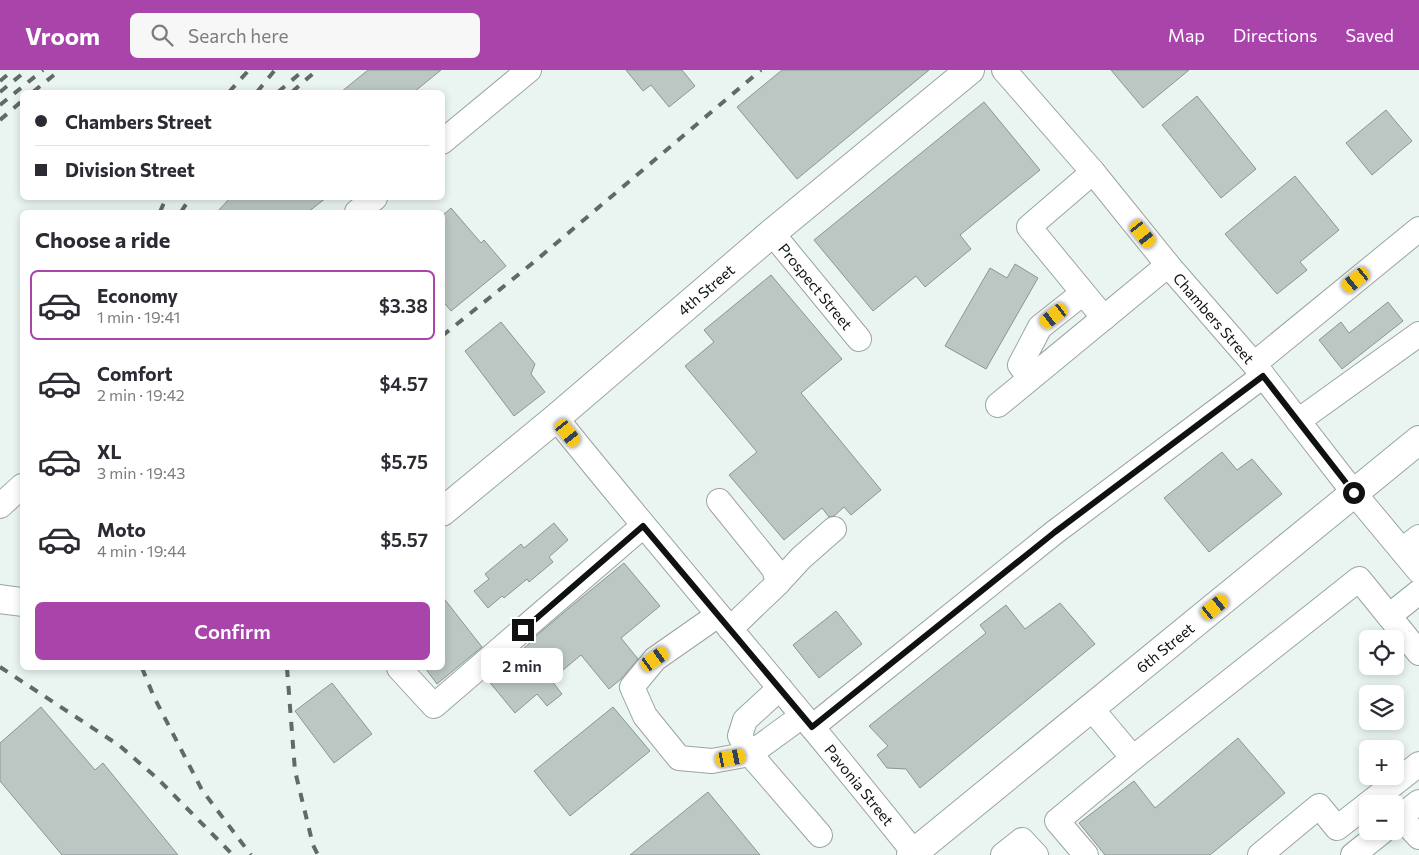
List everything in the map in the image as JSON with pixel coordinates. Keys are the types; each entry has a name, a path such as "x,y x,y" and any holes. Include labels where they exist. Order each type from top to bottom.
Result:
{"main road":[{"name":"4th Street","path":"445,510 556,418 772,232 970,70"},
{"name":"6th Street","path":"914,854 1419,440"},
{"path":"0,598 20,602"}],"street":[{"path":"445,140 529,70"},
{"name":"Chambers Street","path":"1004,70 1093,172 1168,265 1258,370 1354,493 1410,544 1419,571"},
{"path":"1093,172 1029,226 1104,318"},
{"path":"360,210 372,200"},
{"name":"Prospect Street","path":"772,232 859,339"},
{"path":"834,529 801,558 778,583 724,622 655,659 632,687 645,716 679,758 712,761 750,754 807,721 1055,532 1258,370 1418,233"},
{"path":"998,405 1168,265"},
{"path":"1030,378 1020,365 1040,327 1083,293"},
{"path":"1298,421 1419,334"},
{"name":"Pavonia Street","path":"556,418 643,526 780,688 914,854"},
{"path":"0,506 20,488"},
{"path":"719,501 774,569 778,583"},
{"path":"401,670 434,706 643,526"},
{"path":"1086,855 1057,821 1359,578 1419,653"},
{"path":"1389,616 1419,592"},
{"path":"780,688 745,720 740,736 750,754 820,835"},
{"path":"1091,708 1133,758"},
{"path":"1380,795 1418,766"},
{"path":"1404,815 1419,802"},
{"path":"1260,855 1319,806 1337,828 1359,811"},
{"path":"1404,837 1419,837"},
{"path":"1003,855 1022,840 1036,855"}],"building":[{"path":"368,70 441,70 416,90 343,90"},
{"path":"626,70 682,70 695,86 669,107 651,85 643,91"},
{"path":"782,70 929,70 797,179 737,107"},
{"path":"1111,70 1189,70 1143,108"},
{"path":"1197,96 1256,169 1221,198 1162,125"},
{"path":"984,102 1040,170 960,235 971,249 925,287 916,276 873,311 814,240"},
{"path":"1386,110 1412,141 1372,175 1346,143"},
{"path":"1295,176 1339,230 1300,262 1307,270 1277,294 1225,234"},
{"path":"228,200 323,200 311,210 219,210"},
{"path":"451,208 481,243 484,240 506,266 451,311 445,304 445,213"},
{"path":"1015,264 1038,278 986,369 945,346 990,268 1007,278"},
{"path":"771,275 842,359 801,393 881,490 851,515 844,507 834,516 829,517 822,508 784,540 729,475 757,452 685,366 714,342 704,330"},
{"path":"1388,302 1403,321 1342,369 1319,340 1341,322 1349,333"},
{"path":"501,322 535,364 531,374 545,392 514,416 465,351"},
{"path":"1222,452 1237,470 1252,459 1282,494 1209,552 1164,498"},
{"path":"554,523 568,540 549,557 553,562 529,582 527,579 504,598 502,596 488,608 474,591 489,579 485,574 521,544 524,548"},
{"path":"624,563 660,606 621,638 638,659 621,679 609,689 581,655 551,680 562,694 547,706 537,694 515,713 487,679"},
{"path":"445,600 482,647 437,684 426,670 445,670"},
{"path":"1060,603 1095,644 920,788 906,769 887,768 877,755 888,746 869,726 986,633 980,625 1006,605 1025,629"},
{"path":"836,611 862,644 819,678 793,645"},
{"path":"332,683 372,734 334,763 295,711"},
{"path":"41,707 95,770 103,763 178,855 62,855 0,781 0,743"},
{"path":"613,707 650,751 570,816 534,771"},
{"path":"1238,738 1285,793 1210,855 1105,855 1079,823 1134,781 1155,808"},
{"path":"708,792 760,855 630,855"}],"railway":[{"path":"0,81 13,70"},
{"path":"0,92 27,70"},
{"path":"0,105 43,70"},
{"path":"35,90 60,70"},
{"path":"231,90 249,70"},
{"path":"259,90 275,70"},
{"path":"280,90 304,70"},
{"path":"294,90 317,70"},
{"path":"445,334 534,262 761,70"},
{"path":"0,120 20,103"},
{"path":"161,210 165,200"},
{"path":"182,210 189,200"},
{"path":"0,667 120,746 158,779 233,855"},
{"path":"143,670 154,697 202,790 251,855"},
{"path":"287,670 295,771 313,845 318,855"}],"route":[{"path":"523,630 643,526 812,727 1055,532 1263,376 1354,493"}]}
